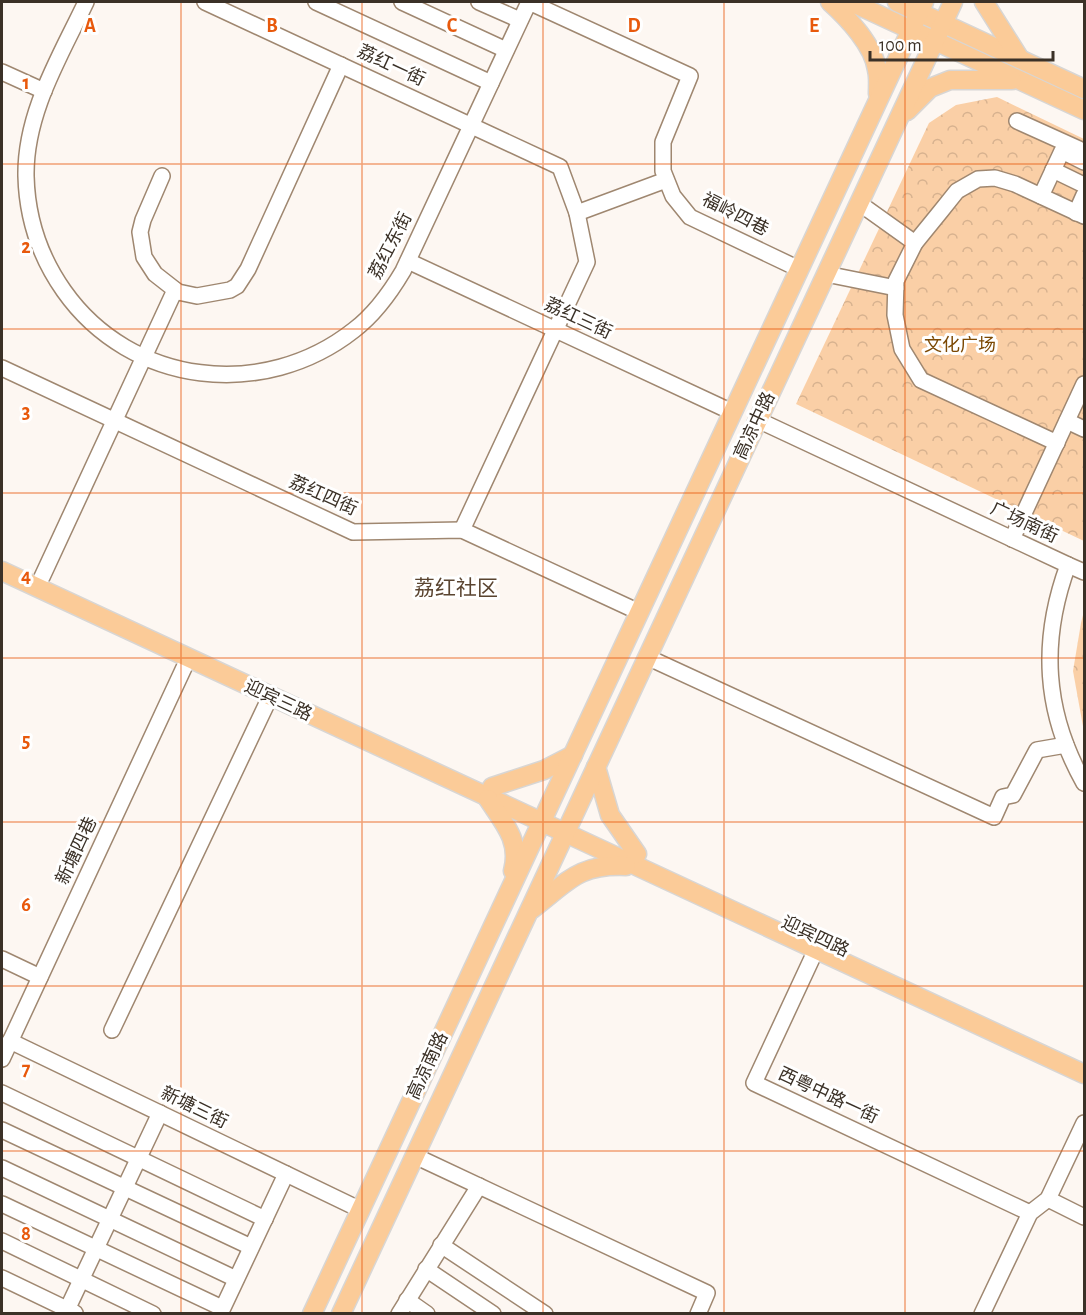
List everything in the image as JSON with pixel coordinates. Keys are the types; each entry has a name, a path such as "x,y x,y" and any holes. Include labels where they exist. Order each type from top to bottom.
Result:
{"main road":[{"path":"830,2 843,13 866,43 877,69 879,99"},
{"path":"851,2 1084,110"},
{"path":"897,2 929,13 1084,89"},
{"path":"929,13 953,2"},
{"path":"984,2 1020,59"},
{"path":"923,35 929,13"},
{"name":"高凉中路","path":"555,824 596,767 899,118 929,13"},
{"name":"高凉中路","path":"555,824 573,755 732,412 879,99 923,35"},
{"path":"899,118 930,88 950,80 1019,80"},
{"path":"845,170 869,181"},
{"name":"迎宾三路","path":"2,558 555,824"},
{"name":"迎宾三路","path":"2,572 270,697 489,792"},
{"path":"608,679 632,690"},
{"path":"505,899 516,858 507,826 489,792 544,770 573,755"},
{"path":"528,912 573,876 592,868 636,860 610,815 596,767"},
{"name":"迎宾四路","path":"555,824 818,945 1084,1074"},
{"name":"高凉南路","path":"312,1314 505,899 555,824"},
{"name":"高凉南路","path":"341,1314 528,912 555,824"},
{"name":"迎宾四路","path":"818,945 1084,1061"},
{"path":"469,977 493,988"}],"street":[{"name":"荔红东街","path":"86,2 44,92 33,119 29,137 26,175 30,213 41,250 58,283 82,313 111,338 144,357 180,369 217,375 255,373 291,364 325,350 356,328 382,302 394,287 408,261 529,2"},
{"name":"荔红一街","path":"205,2 560,167 578,213"},
{"path":"316,2 491,83"},
{"path":"402,2 506,50"},
{"path":"479,2 520,20"},
{"name":"福岭四巷","path":"529,2 690,76 663,142 663,171 673,196 690,217 799,269"},
{"path":"162,176 140,232 144,257 155,274 175,290 197,296 223,292 237,286 248,268 341,65"},
{"path":"2,72 44,92"},
{"path":"1017,121 1084,152"},
{"path":"1041,196 1062,151 1084,162"},
{"path":"1053,170 1084,185"},
{"path":"1057,443 921,380 902,349 895,315 896,281 915,243 957,191 978,179 995,178 1015,184 1080,215 1084,195"},
{"path":"462,530 587,262 578,213 666,180"},
{"path":"859,203 915,243"},
{"name":"荔红三街","path":"408,261 732,412"},
{"path":"826,274 896,288"},
{"path":"42,577 175,290"},
{"name":"荔红四街","path":"2,368 353,532 462,530 639,612"},
{"path":"1012,538 1084,384"},
{"name":"广场南街","path":"758,420 1068,565 1052,624 1051,685 1054,706 1066,745 1084,783"},
{"path":"1067,421 1084,429"},
{"path":"1068,565 1084,572"},
{"path":"648,657 994,818 1003,797 1013,795 1037,750 1066,745"},
{"name":"新塘四巷","path":"2,1059 188,659"},
{"path":"112,1030 270,697"},
{"name":"西粤中路一街","path":"818,945 754,1083 1030,1212"},
{"path":"2,959 40,977"},
{"name":"新塘三街","path":"10,1041 361,1210"},
{"path":"2,1093 265,1218"},
{"path":"2,1278 69,1312 81,1279 160,1113"},
{"path":"982,1314 1030,1212 1048,1199 1084,1123"},
{"path":"2,1130 251,1247"},
{"path":"415,1156 707,1293 698,1314"},
{"path":"2,1168 236,1280"},
{"path":"2,1204 221,1311 286,1174"},
{"path":"427,1314 403,1307 479,1185"},
{"path":"1048,1199 1084,1216"},
{"path":"2,1241 153,1314"},
{"path":"441,1245 545,1314"},
{"path":"426,1269 493,1314"}],"green space":[{"name":"文化广场","path":"997,97 1084,139 1084,541 796,404 929,123 956,105"},
{"path":"1084,611 1084,732 1073,671"}],"district":[{"name":"荔红社区","path":"456,588"}]}
